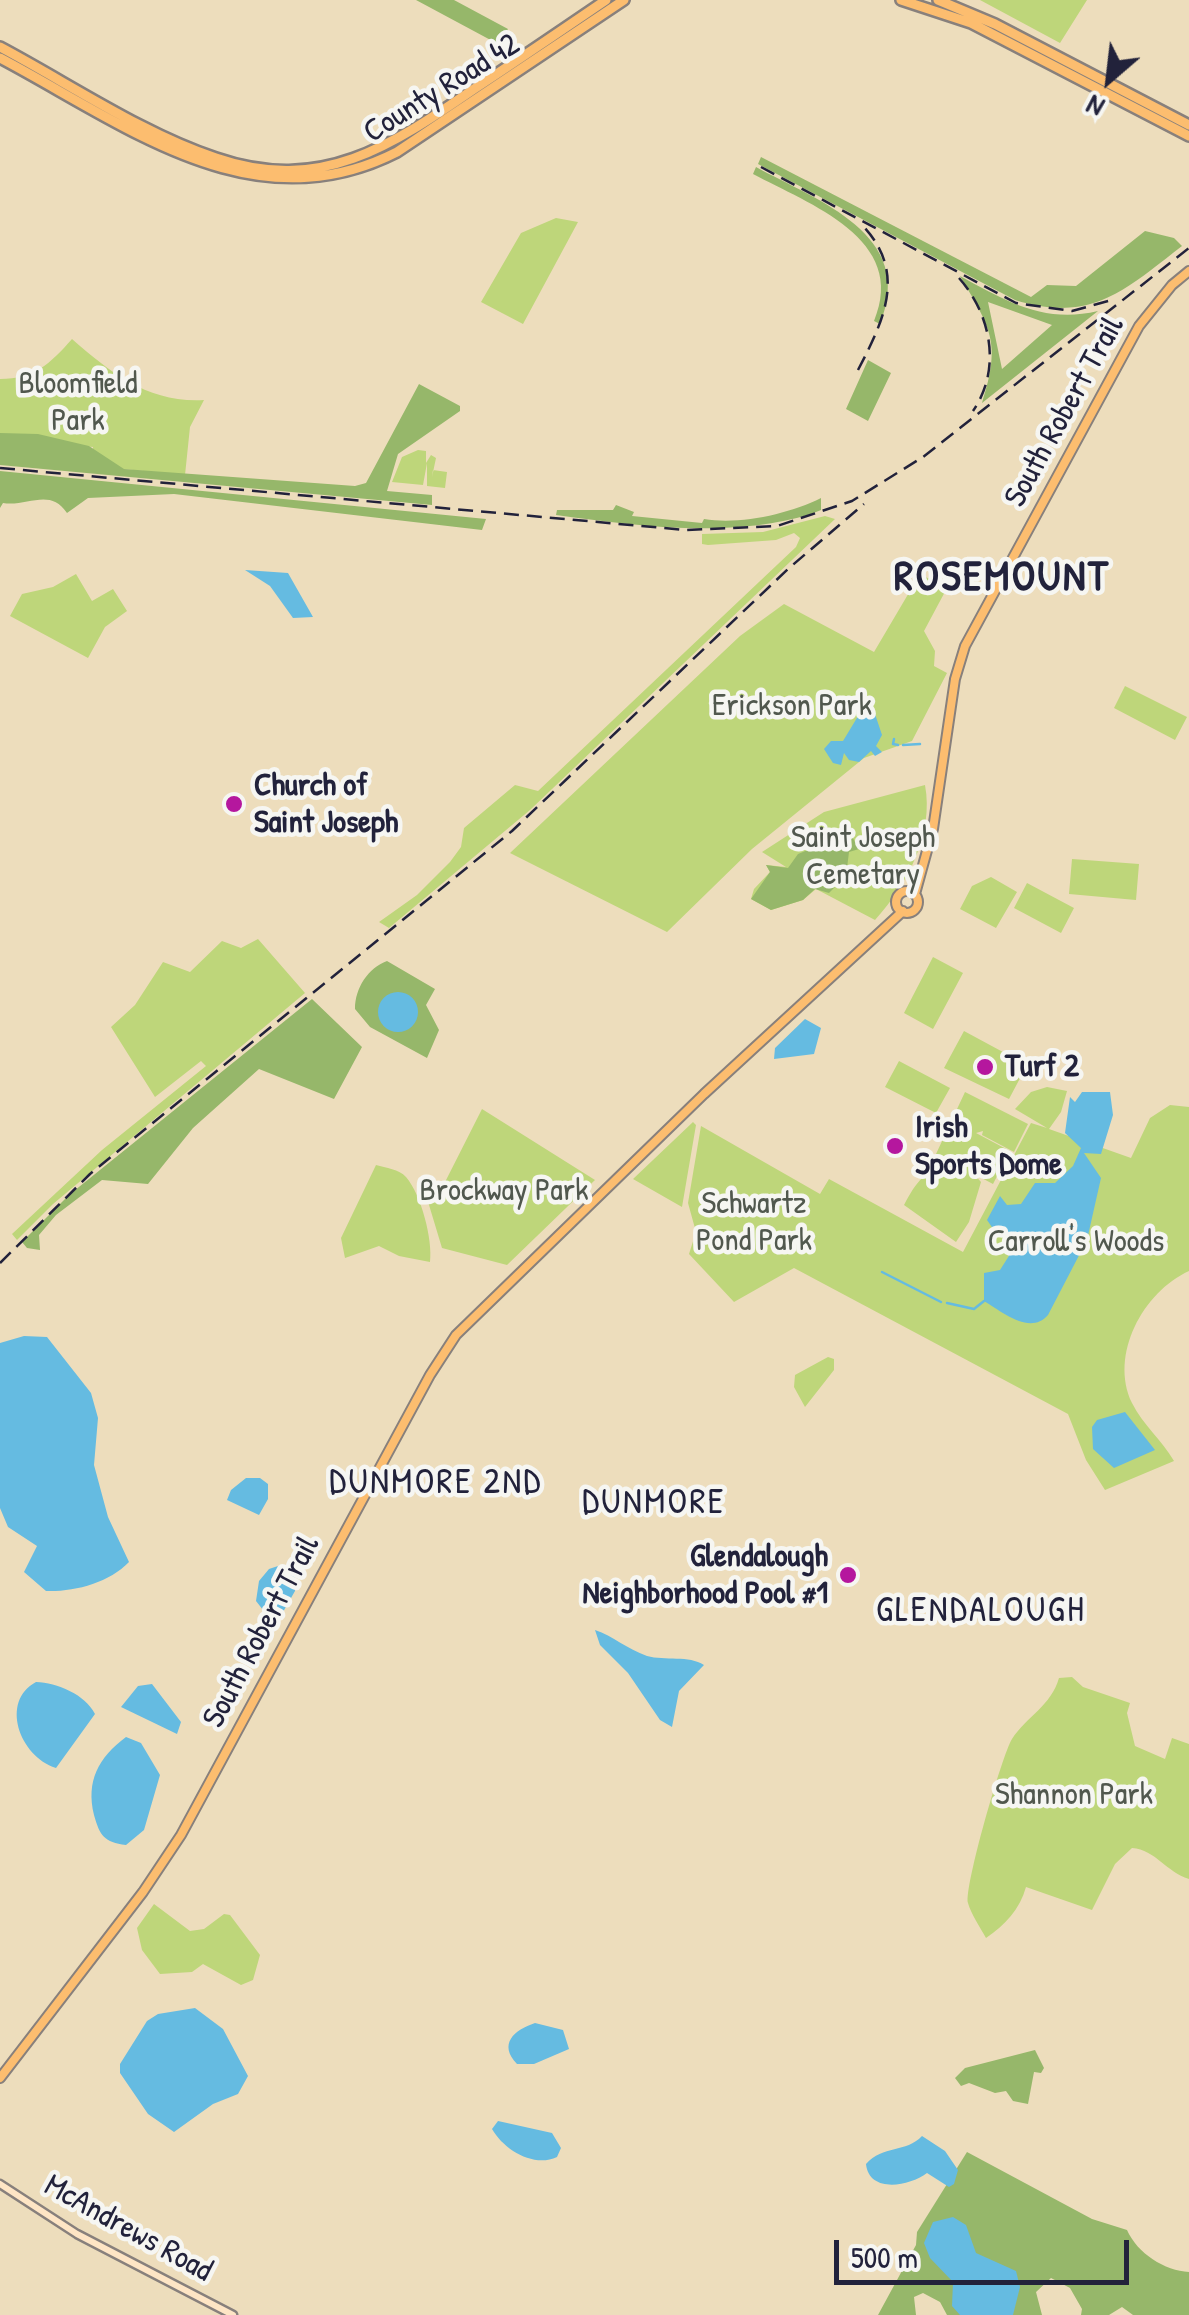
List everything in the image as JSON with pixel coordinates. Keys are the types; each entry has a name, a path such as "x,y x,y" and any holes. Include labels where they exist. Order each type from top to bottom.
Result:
{"highway":[{"name":"County Road 42","path":"0,47 205,155 245,166 301,170 345,162 394,143 606,0"},
{"name":"County Road 42","path":"0,58 202,164 243,176 302,179 356,170 396,152 624,0"},
{"path":"901,0 971,23 1189,136"},
{"path":"938,0 996,24 1189,125"}],"main road":[{"name":"South Robert Trail","path":"911,892 933,829 955,679 965,646 1139,326 1172,285 1189,271"},
{"path":"911,892 917,907 900,908 900,894 911,892"},
{"name":"South Robert Trail","path":"0,2078 143,1892 181,1835 442,1354 484,1304 900,908"},
{"name":"McAndrews Road","path":"0,2184 77,2234 233,2315"}],"green space":[{"path":"416,0 454,0 508,29 498,44"},
{"path":"980,0 1087,0 1060,43"},
{"path":"761,157 1031,297 1047,285 1076,286 1145,231 1174,238 1182,246 1106,298 1065,308 1042,306 1015,300 758,164"},
{"path":"756,167 832,208 855,224 873,244 885,266 888,293 880,324 874,321 881,292 878,268 866,246 825,212 753,174"},
{"path":"556,218 578,222 523,324 481,302 521,233"},
{"path":"960,276 1026,308 1060,315 1098,311 982,403 991,364 990,336","holes":["988,302 1052,325 1002,369"]},
{"name":"Bloomfield Park","path":"72,339 132,384 166,397 204,400 190,427 185,475 92,466 93,447 0,438 0,379 40,368"},
{"path":"868,360 891,373 868,421 846,409"},
{"path":"419,384 460,406 460,411 398,454 387,491 432,495 432,505 0,465 0,433 38,434 89,446 124,469 355,486 366,483"},
{"path":"426,451 426,463 431,455 436,458 433,470 447,472 445,488 427,486 427,463 423,485 392,482 402,457"},
{"path":"0,471 486,519 482,530 174,494 88,498 67,513 46,499 3,503 0,508"},
{"path":"821,498 821,510 811,514 748,526 684,528 556,515 557,510 613,510 616,505 634,512 632,516 702,523 704,519 764,517"},
{"path":"825,516 835,519 530,810 389,928 379,922 417,895 450,862 461,847 464,828 515,785 538,791 796,547 800,538 794,533 776,540 708,545 702,544 702,534 763,532"},
{"path":"76,574 92,601 113,589 127,611 105,627 88,658 10,616 22,594 53,587"},
{"name":"Erickson Park","path":"920,574 947,588 924,631 935,651 934,666 947,673 912,741 864,758 752,849 667,932 510,853 740,636 784,604 874,652"},
{"path":"1125,686 1187,717 1175,740 1114,708"},
{"name":"Saint Joseph Cemetary","path":"925,785 926,821 916,857 875,920 816,889 803,900 771,910 751,899 754,889 770,872 766,865 786,867 762,852 824,812"},
{"path":"850,833 859,849 849,852 846,876 829,893 815,889 803,900 771,910 751,899 770,872 766,865 788,868 798,854"},
{"path":"1072,859 1139,864 1136,900 1069,894"},
{"path":"991,877 1017,892 996,928 960,909 972,886"},
{"path":"1027,883 1074,908 1061,933 1014,908"},
{"path":"258,939 305,993 53,1204 17,1240 12,1234 102,1150 206,1066 201,1061 155,1097 111,1027 135,1005 163,962 190,972 222,941 241,948"},
{"path":"933,957 963,973 933,1029 904,1013"},
{"path":"387,961 435,989 426,1005 439,1030 427,1058 370,1027 355,1009 364,980"},
{"path":"312,999 362,1047 334,1099 259,1069 193,1128 148,1184 102,1180 56,1215 39,1235 40,1250 27,1248 22,1242 69,1195"},
{"name":"Turf 2","path":"964,1031 1027,1065 1009,1099 944,1068"},
{"path":"899,1061 950,1088 936,1113 885,1087"},
{"name":"Carroll's Woods","path":"1047,1087 1067,1091 1061,1112 1049,1129 1131,1158 1150,1118 1170,1105 1189,1107 1189,1271 1172,1281 1145,1309 1128,1346 1125,1365 1132,1403 1174,1461 1105,1490 1086,1460 1068,1414 794,1268 734,1302 689,1254 696,1232 688,1203 701,1126 820,1194 829,1179 963,1252 1031,1123 1047,1128 1015,1109 1031,1092"},
{"path":"965,1092 1028,1124 1014,1152 982,1135 983,1131 976,1133 1010,1151 993,1184 974,1174 981,1182 969,1222 956,1242 904,1205 926,1175 941,1168 962,1168 936,1154"},
{"name":"Brockway Park","path":"482,1109 595,1180 507,1265 442,1248 426,1195 441,1190"},
{"path":"693,1122 696,1125 682,1207 633,1179"},
{"name":"Brockway Park","path":"376,1165 400,1172 411,1185 425,1218 430,1262 399,1256 379,1246 345,1258 341,1238"},
{"path":"828,1357 834,1359 834,1370 805,1407 794,1387 795,1375"},
{"name":"Shannon Park","path":"1072,1677 1083,1687 1130,1703 1127,1713 1135,1746 1165,1759 1172,1738 1189,1744 1189,1879 1148,1853 1132,1848 1115,1864 1092,1910 1026,1887 1011,1916 986,1938 969,1907 968,1892 1000,1769 1012,1739 1045,1704 1059,1678"},
{"path":"154,1904 190,1931 204,1929 224,1914 230,1915 260,1955 253,1980 241,1985 203,1964 192,1972 160,1974 142,1950 137,1928"},
{"path":"1035,2050 1044,2068 1041,2073 1034,2072 1028,2104 1013,2101 1006,2091 995,2093 969,2083 961,2086 955,2078 965,2068"},
{"path":"967,2152 1092,2219 1127,2230 1153,2259 1189,2272 1189,2315 1133,2315 1122,2307 1109,2315 1081,2315 1082,2309 1070,2288 1051,2278 1036,2292 1042,2315 947,2315 940,2302 923,2293 914,2297 916,2315 878,2315 916,2245 917,2232"}],"water":[{"path":"245,570 288,573 313,617 293,618 270,586"},
{"path":"866,703 872,705 882,735 876,746 882,752 875,756 871,751 859,762 849,760 844,753 841,765 833,763 824,749 831,741 843,741"},
{"path":"398,992 412,998 418,1012 412,1026 398,1032 384,1026 378,1012 384,998"},
{"path":"805,1019 821,1028 814,1054 774,1059 775,1048"},
{"path":"1082,1092 1110,1092 1113,1115 1101,1154 1084,1153 1101,1178 1087,1240 1048,1315 1041,1321 1024,1322 984,1301 984,1273 1000,1270 1014,1248 1012,1239 994,1230 987,1220 1000,1196 1007,1205 1021,1204 1035,1183 1055,1183 1073,1166 1081,1148 1065,1133 1070,1097 1075,1102"},
{"path":"24,1336 47,1337 91,1393 98,1418 94,1465 108,1517 129,1562 112,1576 79,1588 46,1591 24,1572 37,1546 8,1527 0,1508 0,1343"},
{"path":"1125,1412 1155,1450 1114,1468 1093,1449 1092,1427 1097,1420"},
{"path":"246,1478 260,1478 268,1484 268,1499 259,1515 227,1500 231,1490"},
{"path":"281,1565 295,1569 295,1591 283,1612 267,1615 256,1601 259,1581 269,1569"},
{"path":"595,1630 647,1656 704,1665 679,1691 672,1727 660,1720 628,1673 600,1645"},
{"path":"36,1682 70,1691 95,1714 56,1768 32,1752 19,1728 19,1702"},
{"path":"152,1684 181,1722 177,1734 121,1707 138,1686"},
{"path":"126,1737 141,1743 160,1775 144,1830 126,1845 108,1840 101,1833 94,1815 92,1791 101,1762"},
{"path":"195,2008 223,2029 248,2076 238,2094 213,2104 174,2132 148,2114 120,2073 120,2064 147,2021 158,2014"},
{"path":"535,2023 563,2030 569,2049 534,2064 517,2064 509,2050 511,2039"},
{"path":"498,2121 552,2133 561,2148 557,2157 539,2160 520,2155 497,2137 492,2129"},
{"path":"922,2136 945,2151 958,2170 954,2184 949,2187 927,2173 900,2184 874,2180 866,2164"},
{"path":"953,2217 966,2225 976,2253 1016,2271 1020,2287 1013,2315 960,2315 952,2306 953,2282 930,2258 924,2243 933,2222"}],"waterway":[{"path":"894,739 893,744 898,745"},
{"path":"903,745 920,744"},
{"path":"882,1272 941,1302"},
{"path":"947,1303 974,1309 984,1301"}],"railway":[{"path":"761,167 1016,303 1072,311 1112,300"},
{"path":"858,370 883,315 888,279 876,244 863,226"},
{"path":"0,468 686,530 777,526 852,501 923,457 1189,248"},
{"path":"959,278 979,308 989,342 988,378 973,411"},
{"path":"0,1263 90,1174 512,831 788,569 864,504"}],"place":[{"name":"Church of Saint Joseph","path":"234,804"},
{"name":"Turf 2","path":"985,1067"},
{"name":"Irish Sports Dome","path":"895,1146"},
{"name":"Glendalough Neighborhood Pool #1","path":"848,1575"}],"district":[{"name":"ROSEMOUNT","path":"1002,579"},
{"name":"DUNMORE 2ND","path":"436,1484"},
{"name":"DUNMORE","path":"654,1504"},
{"name":"GLENDALOUGH","path":"981,1612"}],"park label":[{"name":"Schwartz Pond Park","path":"754,1222"}]}
